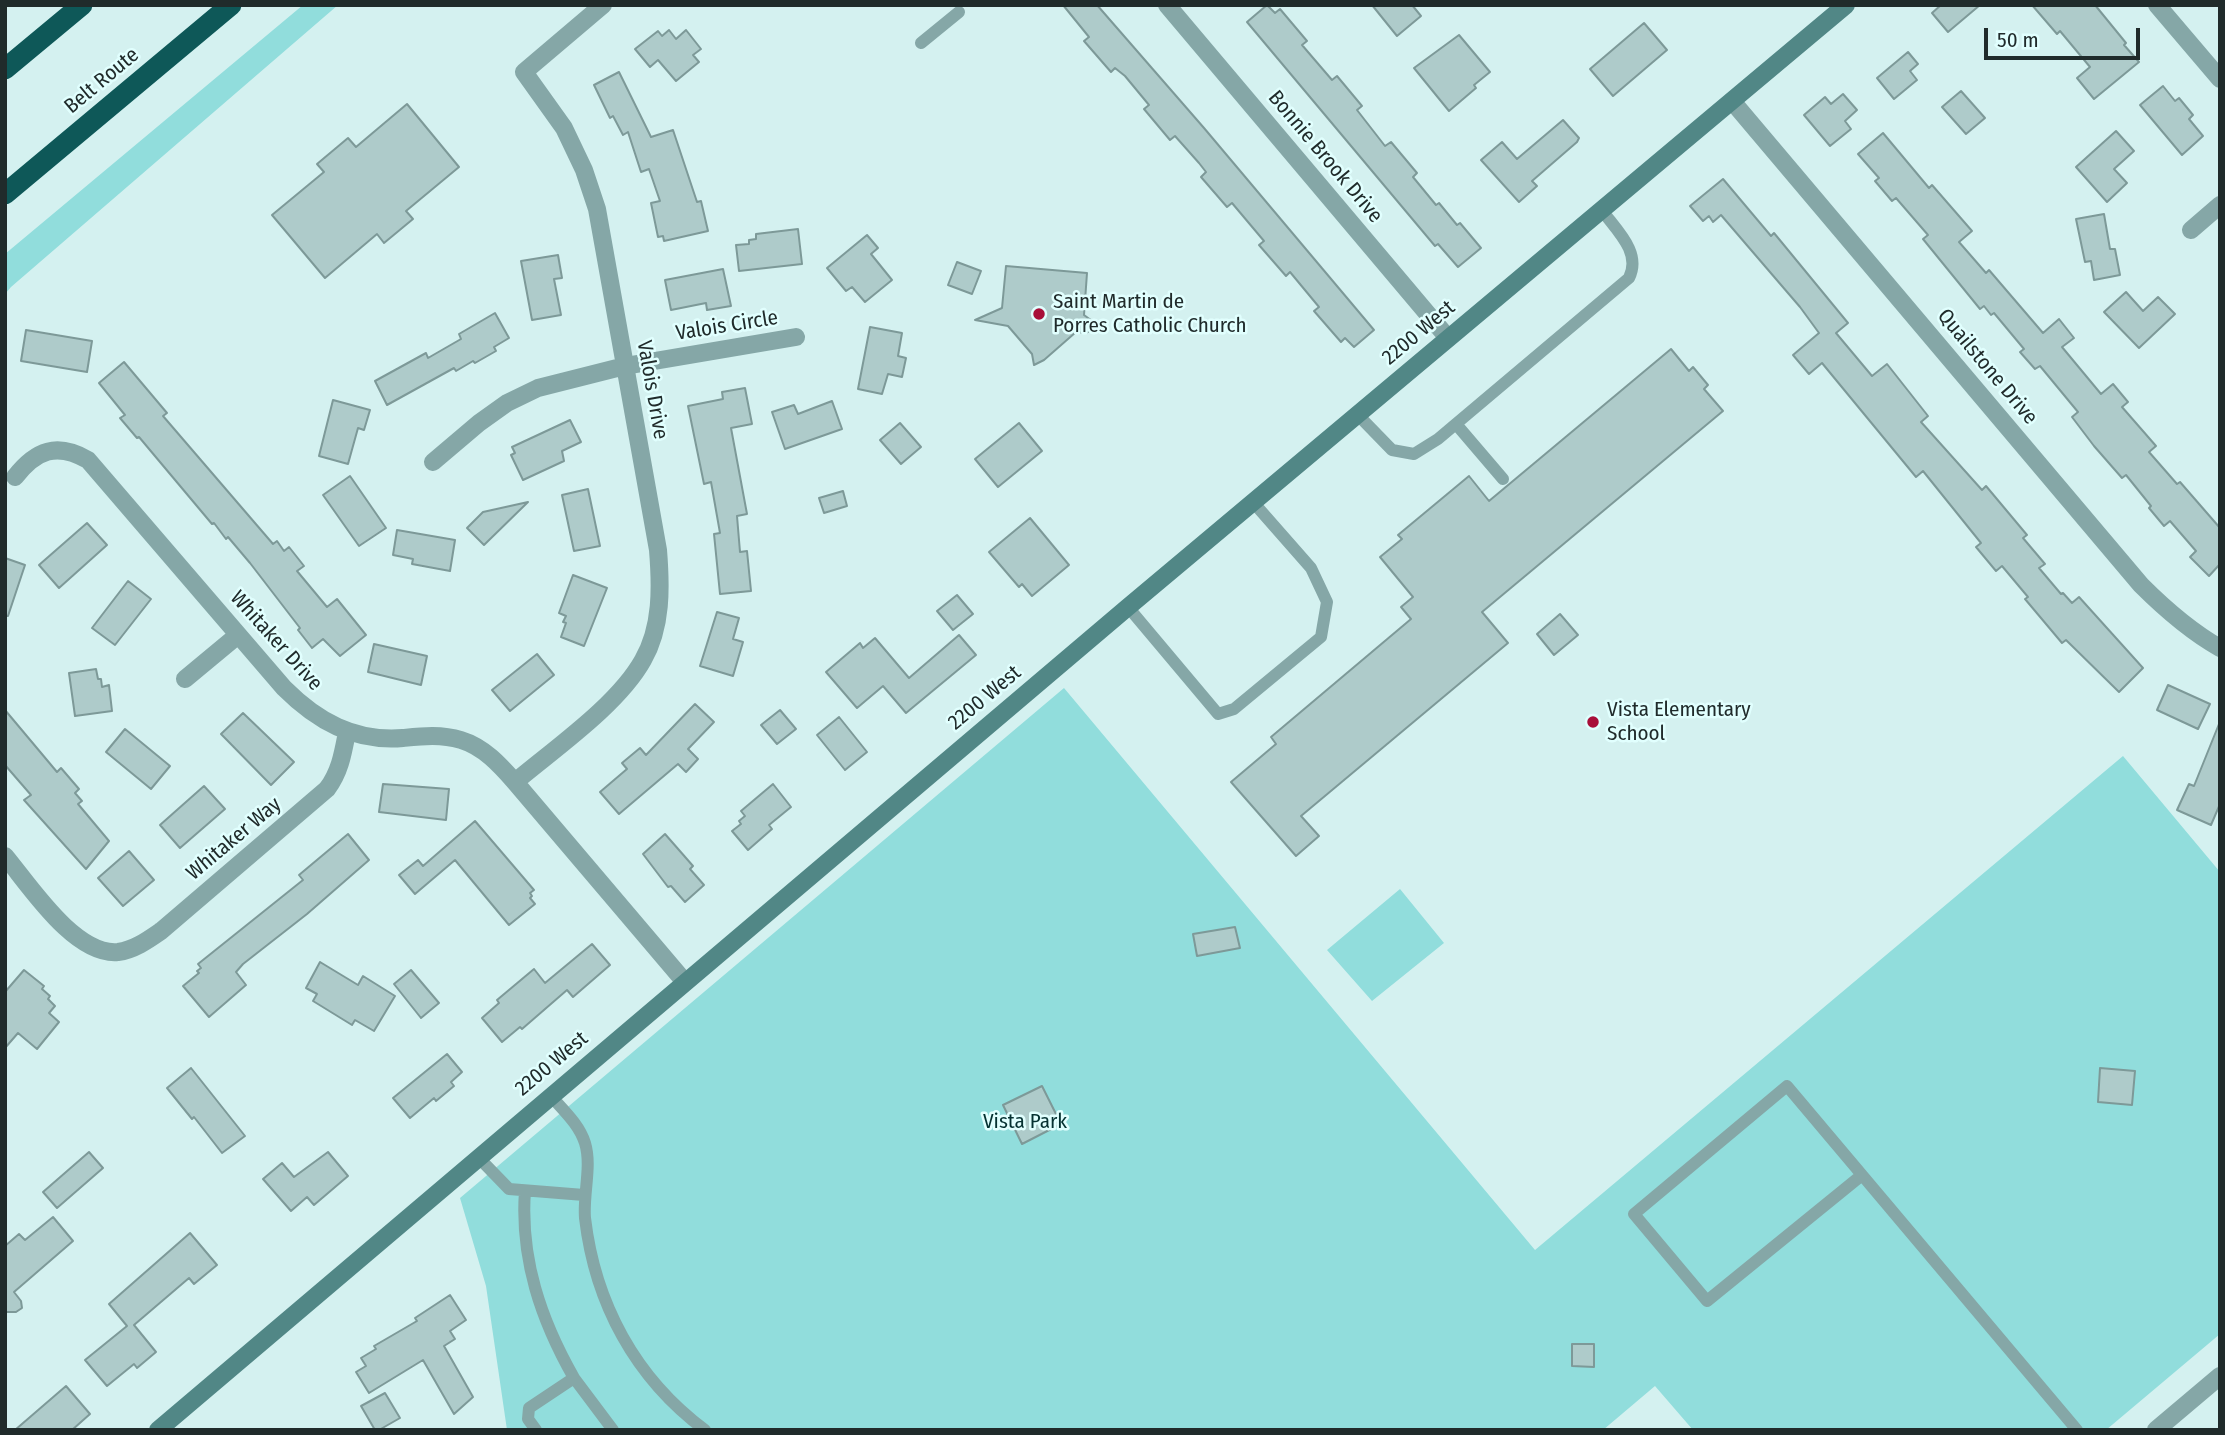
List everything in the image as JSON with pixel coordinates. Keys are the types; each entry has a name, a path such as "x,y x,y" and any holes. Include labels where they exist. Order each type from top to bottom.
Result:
{"highway":[{"path":"5,61 61,5"},
{"path":"5,69 82,5"},
{"name":"Belt Route","path":"5,194 231,5"}],"street":[{"name":"Valois Drive","path":"515,782 596,713 631,679 644,659 654,634 659,609 661,580 658,551 597,209 584,170 564,128 524,72 603,5"},
{"name":"Bonnie Brook Drive","path":"1167,5 1448,338"},
{"name":"2200 West","path":"158,1430 684,981 1846,5"},
{"path":"2157,5 2220,79"},
{"name":"Quailstone Drive","path":"1732,100 2141,585 2200,637 2220,648"},
{"path":"2191,230 2220,205"},
{"name":"Valois Circle","path":"433,462 507,403 538,388 625,366 796,337"},
{"name":"Whitaker Drive","path":"15,477 36,455 59,450 79,455 97,468 297,702 330,724 347,732 374,738 447,736 479,747 515,782 684,981"},
{"path":"185,679 238,635"},
{"name":"Whitaker Way","path":"5,856 79,940 90,947 117,952 134,948 161,931 327,789 337,774 347,732"},
{"path":"2156,1430 2220,1376"}],"lane":[{"path":"921,43 959,12"},
{"path":"1357,414 1392,450 1414,454 1456,424 1629,278 1633,269 1633,253 1601,209"},
{"path":"1456,424 1503,479"},
{"path":"1128,607 1218,714 1234,709 1321,638 1327,602 1311,568 1253,502"},
{"path":"1861,1175 1707,1301 1634,1214 1787,1086 2077,1430"},
{"path":"551,1096 574,1122 584,1142 587,1161 584,1195 589,1250 597,1282 612,1319 638,1363 659,1389 705,1430"},
{"path":"478,1157 509,1189 584,1195"},
{"path":"525,1191 525,1241 534,1287 555,1345 574,1378 613,1430"},
{"path":"536,1430 528,1419 529,1408 574,1378"}],"green space":[{"path":"303,5 338,5 5,294 5,254"},
{"name":"Vista Park","path":"1064,688 1535,1250 2123,756 2220,872 2220,1334 2106,1430 1693,1430 1655,1386 1603,1430 507,1430 486,1286 460,1198"},
{"path":"1400,889 1444,943 1372,1001 1327,950"}],"building":[{"path":"1063,5 1097,5 1374,330 1354,347 1345,338 1341,342 1314,311 1319,307 1290,272 1286,276 1259,245 1264,241 1232,203 1227,207 1201,177 1206,172 1199,163 1175,136 1170,140 1144,109 1149,105 1125,76 1115,68 1111,72 1084,41 1089,37"},
{"path":"1267,5 1275,13 1280,9 1307,41 1302,45 1332,80 1337,76 1362,106 1357,110 1385,146 1391,142 1417,173 1413,177 1436,205 1439,203 1457,225 1460,223 1481,248 1458,267 1438,244 1435,246 1247,22"},
{"path":"1372,5 1412,5 1421,16 1397,36"},
{"path":"1941,5 1980,5 1948,32 1932,13"},
{"path":"2032,5 2095,5 2139,62 2094,99 2077,78 2090,67 2060,31 2057,34"},
{"path":"1644,23 1667,50 1613,96 1590,69"},
{"path":"669,30 676,39 686,30 701,49 693,55 699,62 676,81 658,60 650,67 635,49 658,31 662,36"},
{"path":"1459,35 1490,72 1449,111 1414,68"},
{"path":"1908,52 1918,64 1910,71 1917,80 1894,99 1877,78"},
{"path":"619,72 651,137 673,130 697,202 701,201 708,231 664,241 663,236 658,237 651,203 660,201 649,169 641,172 628,132 623,135 613,116 610,118 594,85"},
{"path":"2163,86 2175,101 2179,98 2193,115 2189,119 2203,136 2182,155 2140,105"},
{"path":"1961,91 1985,118 1966,134 1942,107"},
{"path":"1843,94 1857,110 1845,121 1851,129 1830,146 1804,115 1825,97 1831,104"},
{"path":"407,104 459,167 406,211 413,219 384,243 377,234 325,278 272,215 324,172 317,164 348,138 356,147"},
{"path":"1563,120 1579,138 1577,142 1532,181 1537,186 1519,202 1481,160 1502,142 1517,159"},
{"path":"2116,131 2134,151 2114,169 2127,183 2107,202 2076,167"},
{"path":"1883,133 1929,188 1932,185 1972,231 1959,242 1986,273 1989,270 2043,333 2059,319 2074,338 2062,347 2101,394 2113,384 2128,402 2122,407 2156,446 2149,452 2177,484 2180,482 2220,528 2220,564 2209,576 2190,557 2196,551 2170,521 2164,526 2126,475 2122,478 2094,446 2072,417 2078,412 2040,366 2035,369 2020,352 2024,349 1994,313 1991,315 1984,306 1980,309 1923,239 1928,235 1896,198 1892,201 1875,181 1879,178 1858,154"},
{"path":"1723,179 1771,236 1774,233 1848,323 1836,333 1872,376 1887,364 1928,416 1921,422 1982,490 1986,486 2027,535 2023,538 2045,564 2039,568 2072,603 2079,597 2143,668 2119,692 2066,640 2062,643 2025,599 2028,597 2002,566 1996,571 1976,547 1981,543 1923,471 1916,477 1822,363 1809,374 1793,355 1819,333 1721,215 1713,222 1709,216 1703,221 1690,206"},
{"path":"2104,214 2110,249 2115,249 2120,275 2094,280 2091,261 2085,262 2076,219"},
{"path":"798,229 802,264 739,271 736,245 749,244 749,240 756,239 756,234"},
{"path":"867,235 878,248 871,254 892,280 865,302 852,287 846,291 827,268"},
{"path":"558,255 562,278 554,279 561,315 532,320 521,261"},
{"path":"957,262 981,271 972,294 948,285"},
{"name":"Saint Martin de Porres Catholic Church","path":"1006,266 1087,273 1084,315 1099,326 1086,333 1076,332 1044,360 1034,365 1032,354 1008,326 975,320 1002,308"},
{"path":"723,269 731,306 707,310 706,303 671,310 665,280"},
{"path":"2126,292 2143,311 2158,297 2175,314 2139,348 2104,312"},
{"path":"495,313 509,338 494,347 496,351 456,371 454,368 387,405 375,381 426,353 428,358 461,339 459,334"},
{"path":"870,327 902,333 898,356 906,358 902,377 888,374 882,394 858,389"},
{"path":"26,330 92,341 87,372 21,361"},
{"path":"1671,349 1689,371 1693,367 1708,385 1704,389 1723,411 1482,612 1508,643 1301,816 1319,836 1296,856 1231,782 1276,744 1271,737 1411,619 1401,607 1413,597 1380,557 1402,539 1398,535 1469,476 1489,501"},
{"path":"124,362 167,413 163,416 273,544 277,541 284,551 289,547 304,566 297,571 327,607 337,599 366,635 340,656 323,639 312,648 250,563 228,537 226,539 214,523 212,524 120,418 125,415 99,383"},
{"path":"745,388 752,424 731,428 747,514 737,516 740,552 747,551 751,591 720,594 714,534 720,533 711,482 704,484 688,406 723,399 722,392"},
{"path":"333,400 370,410 364,430 358,428 348,464 319,456"},
{"path":"832,401 842,429 785,449 772,412 794,405 798,414"},
{"path":"570,420 581,442 562,451 564,461 523,480 511,455 515,453 512,447"},
{"path":"900,423 921,447 901,464 880,440"},
{"path":"1019,423 1042,451 998,487 975,459"},
{"path":"350,476 386,528 359,546 323,495"},
{"path":"588,489 600,546 574,551 562,495"},
{"path":"843,491 847,506 824,513 819,498"},
{"path":"528,502 484,545 467,528 483,512"},
{"path":"1030,518 1069,565 1032,596 1022,584 1019,587 989,552"},
{"path":"87,523 107,545 59,588 39,565"},
{"path":"397,530 455,540 450,571 412,564 413,559 393,555"},
{"path":"5,558 25,565 8,616 5,616"},
{"path":"573,575 607,588 584,646 561,637 566,616 559,613"},
{"path":"128,581 151,599 115,645 92,628"},
{"path":"957,595 973,614 953,630 937,611"},
{"path":"717,612 739,618 733,639 743,642 733,676 700,666"},
{"path":"1560,614 1578,635 1554,655 1537,634"},
{"path":"959,635 976,655 906,713 883,686 857,708 826,672 860,643 863,648 875,638 909,678"},
{"path":"374,644 427,656 421,685 368,672"},
{"path":"537,654 554,675 510,711 492,690"},
{"path":"96,669 102,687 109,685 112,711 75,716 69,673"},
{"path":"2168,685 2210,704 2198,729 2157,710"},
{"path":"695,704 714,722 688,749 698,759 686,772 678,764 619,814 600,792 627,769 622,763 640,748 646,755"},
{"path":"5,710 57,772 61,768 79,789 75,793 82,801 78,804 109,841 86,869 24,800 31,795 5,765"},
{"path":"780,710 796,729 777,744 761,725"},
{"path":"243,713 294,762 271,785 221,734"},
{"path":"839,717 867,752 845,770 817,735"},
{"path":"2219,724 2220,804 2211,825 2177,810 2189,784 2194,786"},
{"path":"125,729 170,766 151,789 106,752"},
{"path":"383,784 449,789 446,820 379,812"},
{"path":"773,784 791,807 769,825 772,829 748,850 732,831 741,824 739,821 745,816 741,811"},
{"path":"204,786 225,809 180,848 160,825"},
{"path":"475,821 534,890 530,893 530,898 535,904 509,925 455,860 415,894 399,875 418,860 423,866"},
{"path":"348,834 369,860 307,914 243,964 236,972 246,985 209,1017 183,986 199,973 197,971 201,968 198,964 303,880 299,875"},
{"path":"665,834 693,866 690,869 704,885 685,902 671,886 668,887 643,854"},
{"path":"129,851 154,880 123,906 98,878"},
{"path":"1235,927 1240,948 1197,956 1193,934"},
{"path":"592,944 610,965 573,997 567,990 522,1029 520,1027 502,1042 482,1018 499,1003 497,1000 534,969 545,983"},
{"path":"320,962 358,985 363,976 395,996 374,1031 355,1020 352,1025 313,1001 317,994 306,988"},
{"path":"24,970 44,986 42,989 50,996 48,999 55,1006 49,1013 59,1022 37,1049 18,1033 5,1048 5,992"},
{"path":"411,970 439,1003 421,1018 394,984"},
{"path":"447,1054 462,1072 451,1082 454,1086 410,1118 393,1098"},
{"path":"191,1068 245,1136 222,1153 167,1088"},
{"path":"2100,1068 2135,1071 2132,1105 2098,1102"},
{"path":"1042,1086 1061,1124 1022,1144 1003,1105"},
{"path":"89,1152 103,1168 57,1208 43,1192"},
{"path":"328,1152 348,1176 314,1205 307,1197 291,1211 263,1179 282,1163 294,1177"},
{"path":"53,1217 73,1241 14,1292 21,1301 22,1308 16,1312 5,1312 5,1246 19,1234 25,1240"},
{"path":"190,1233 217,1265 194,1284 189,1278 134,1325 156,1352 137,1368 134,1364 107,1386 85,1360 127,1326 109,1304"},
{"path":"450,1295 466,1320 450,1331 455,1339 444,1346 473,1397 454,1414 423,1360 369,1393 356,1372 366,1366 361,1358 376,1349 374,1346 417,1321 415,1318"},
{"path":"1572,1344 1594,1344 1594,1367 1572,1366"},
{"path":"66,1386 90,1414 72,1430 15,1430"},
{"path":"385,1393 400,1418 375,1430 361,1406"}],"place":[{"name":"Saint Martin de Porres Catholic Church","path":"1039,314"},
{"name":"Vista Elementary School","path":"1593,722"}]}
